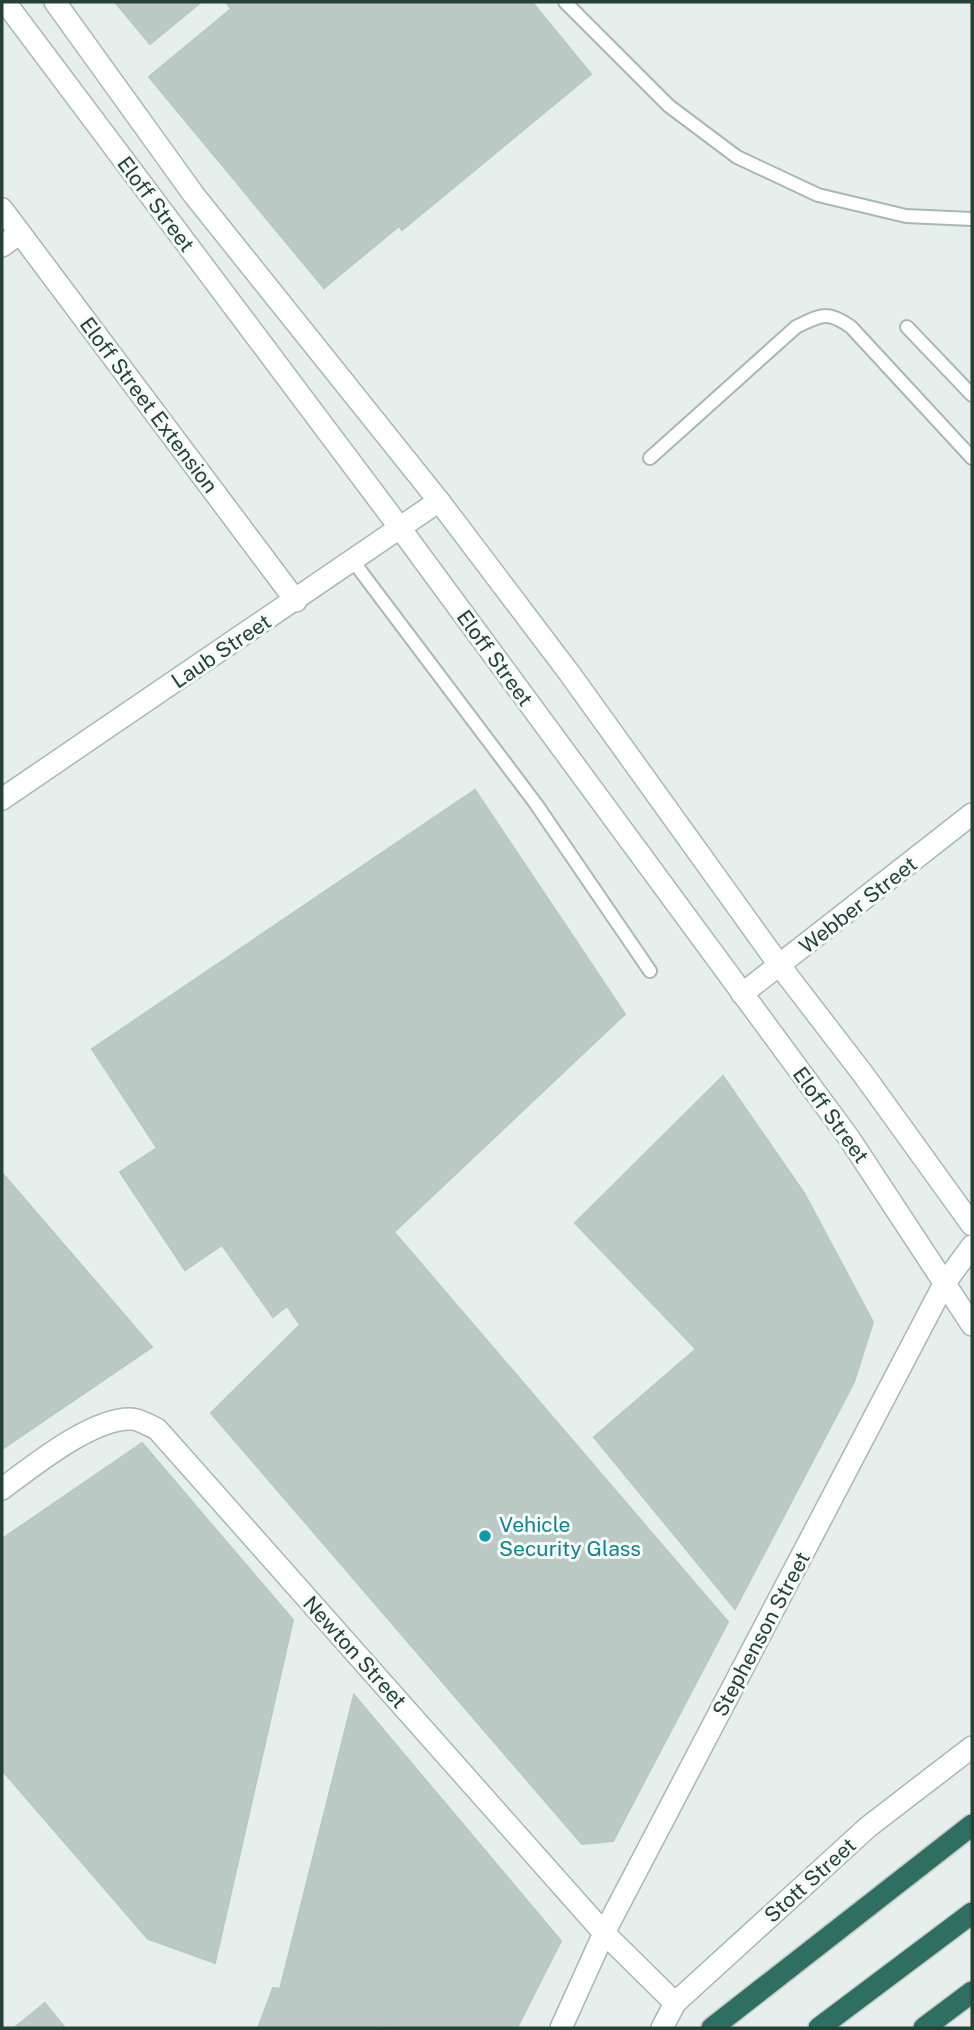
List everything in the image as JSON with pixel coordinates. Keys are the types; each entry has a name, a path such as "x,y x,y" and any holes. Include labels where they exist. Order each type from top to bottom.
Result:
{"highway":[{"path":"712,2028 972,1825"},
{"path":"819,2028 972,1913"},
{"path":"924,2028 972,1992"}],"street":[{"name":"Eloff Street","path":"5,2 400,528 849,1138 972,1325"},
{"name":"Eloff Street","path":"55,2 194,195 439,501 570,674 972,1225"},
{"path":"103,132 133,111"},
{"name":"Eloff Street Extension","path":"2,209 296,601"},
{"path":"2,246 20,233"},
{"name":"Laub Street","path":"2,799 439,501"},
{"name":"Webber Street","path":"742,994 972,814"},
{"name":"Stephenson Street","path":"561,2028 604,1933 944,1284 972,1246"},
{"name":"Newton Street","path":"2,1489 34,1464 92,1428 133,1419 157,1429 604,1933 675,2003"},
{"name":"Stott Street","path":"662,2028 675,2003 868,1827 972,1747"}],"lane":[{"path":"565,2 669,106 737,158 818,195 906,216 972,219"},
{"path":"650,458 796,327 817,317 836,316 851,327 972,458"},
{"path":"907,327 972,395"},
{"path":"353,561 536,804 650,971"}],"building":[{"path":"115,2 201,2 150,44"},
{"path":"226,2 532,2 591,74 402,230 399,226 324,288 149,77 231,9"},
{"path":"475,790 625,1014 394,1232 300,1325 287,1306 273,1317 222,1245 185,1270 120,1172 157,1148 92,1049"},
{"name":"Vehicle Security Glass","path":"723,1076 804,1193 873,1322 854,1382 735,1609 594,1437 696,1349 575,1223"},
{"path":"2,1173 152,1347 2,1449"},
{"name":"Vehicle Security Glass","path":"394,1232 728,1622 613,1841 582,1844 211,1413"},
{"path":"142,1443 293,1620 215,1963 148,1939 2,1770 2,1539"},
{"path":"354,1695 561,1941 517,2028 397,2028 280,1989"},
{"path":"273,1988 280,1989 397,2028 258,2028"},
{"path":"45,2003 65,2028 14,2028"}],"place":[{"name":"Vehicle Security Glass","path":"485,1536"}]}
